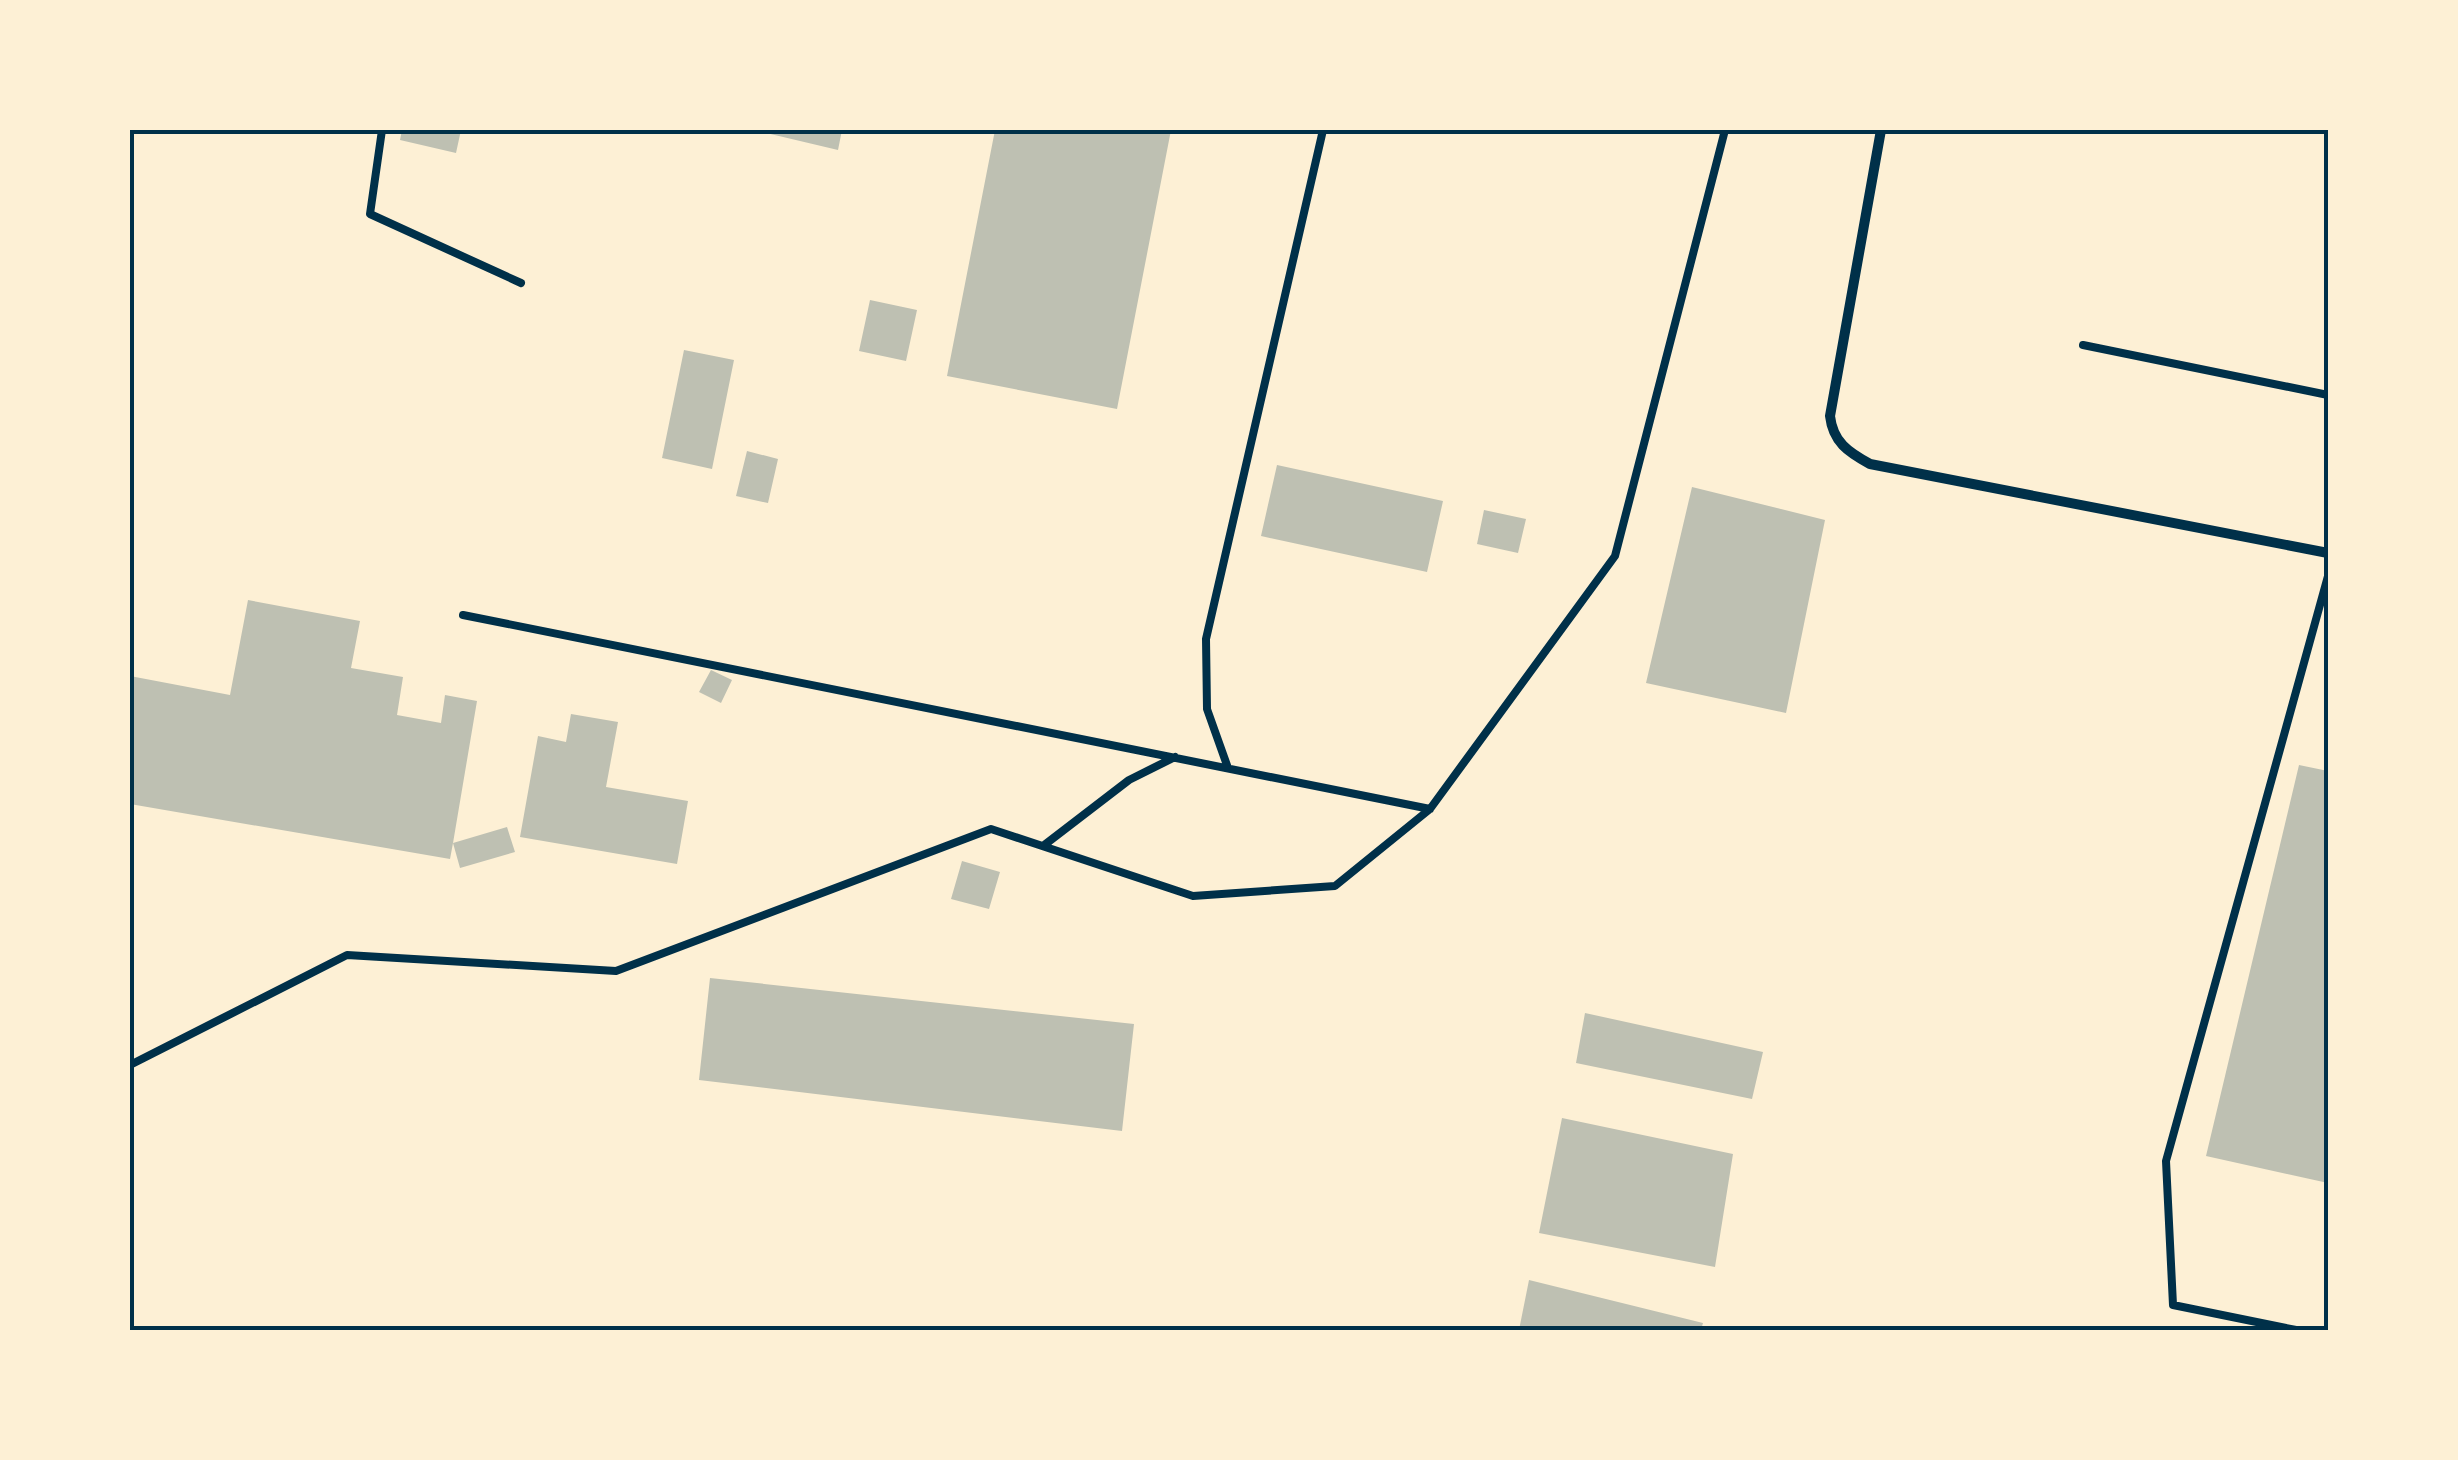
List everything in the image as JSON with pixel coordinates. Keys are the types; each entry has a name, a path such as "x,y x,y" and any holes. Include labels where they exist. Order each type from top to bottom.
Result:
{"street":[{"path":"1882,130 1830,416 1832,432 1847,452 1870,464 2328,554"}],"lane":[{"path":"382,130 370,214 521,283"},
{"path":"1228,768 1207,709 1206,638 1323,130"},
{"path":"130,1065 347,955 616,972 991,829 1193,896 1335,886 1396,841 1430,809 1614,556 1726,130"},
{"path":"2083,345 2328,396"},
{"path":"2296,1330 2173,1305 2166,1161 2328,576"},
{"path":"463,615 1430,809"},
{"path":"1043,846 1128,780 1175,757"}],"building":[{"path":"402,130 461,130 456,153 400,140"},
{"path":"754,130 842,130 838,150"},
{"path":"995,130 1171,130 1117,409 947,376"},
{"path":"870,300 917,310 906,361 859,351"},
{"path":"684,350 734,360 712,469 662,458"},
{"path":"747,451 778,459 768,503 736,496"},
{"path":"1277,465 1443,501 1427,572 1261,536"},
{"path":"1692,487 1825,520 1786,713 1646,683"},
{"path":"1484,510 1526,519 1518,553 1477,544"},
{"path":"248,600 360,621 351,668 403,677 397,715 441,723 445,695 477,701 450,859 130,804 130,676 230,695"},
{"path":"711,670 732,680 721,703 699,692"},
{"path":"571,714 618,722 606,787 688,801 677,864 520,837 538,736 566,742"},
{"path":"2299,765 2328,771 2328,1183 2206,1156"},
{"path":"507,827 515,852 460,868 453,843"},
{"path":"962,861 1000,872 989,909 951,899"},
{"path":"710,978 1134,1024 1122,1131 699,1080"},
{"path":"1585,1013 1763,1052 1752,1099 1576,1063"},
{"path":"1562,1118 1733,1154 1715,1267 1539,1233"},
{"path":"1529,1280 1703,1323 1701,1330 1519,1330"}]}
